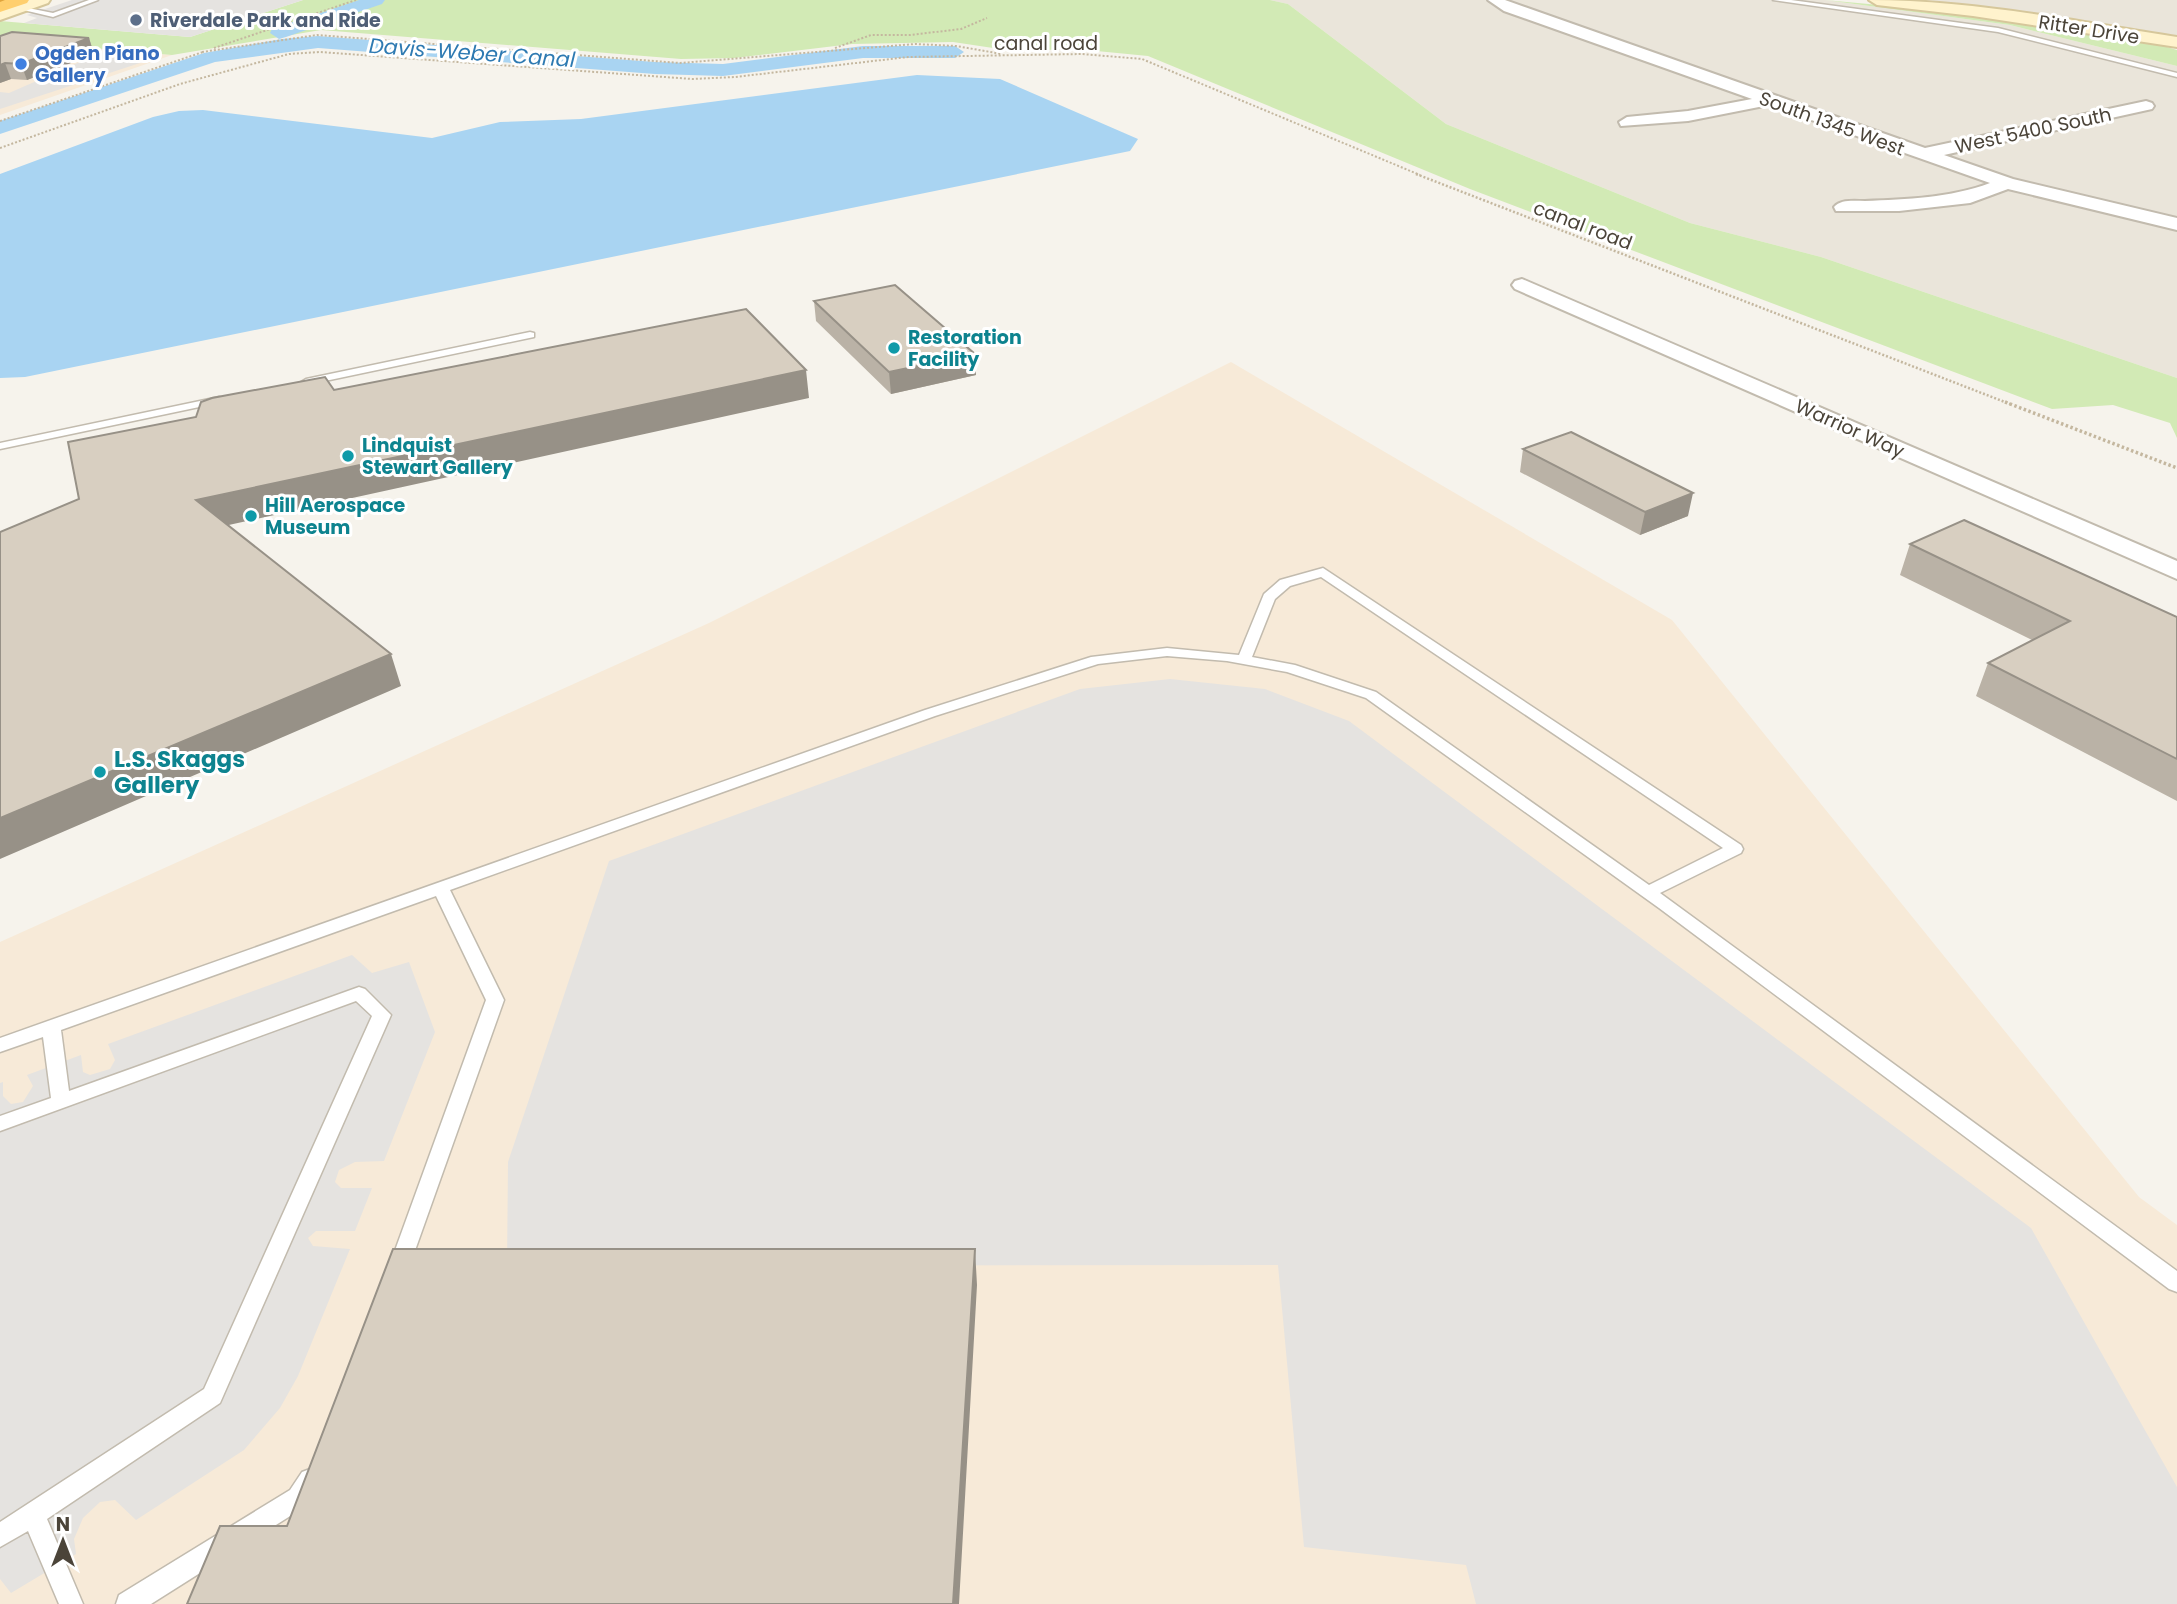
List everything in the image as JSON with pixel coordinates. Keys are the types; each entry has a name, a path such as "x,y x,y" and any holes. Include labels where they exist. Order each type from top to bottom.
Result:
{"highway":[{"path":"0,7 20,4"}],"street":[{"path":"0,15 20,4 42,0"},
{"name":"South 1345 West","path":"1494,0 1509,8 2007,183 2177,224"},
{"name":"Ritter Drive","path":"1877,0 1972,11 2177,42"},
{"path":"1627,122 1688,116 1769,100"},
{"name":"West 5400 South","path":"1921,154 2146,106"},
{"path":"1843,207 1899,205 1970,197 2007,183"},
{"name":"Warrior Way","path":"1522,285 2177,571"}],"lane":[{"path":"20,4 53,15 95,0"},
{"path":"1776,0 1998,30 2177,75"},
{"path":"299,383 530,335"},
{"path":"0,446 231,398"},
{"path":"1244,659 1269,597 1284,583 1323,572 1735,849 1648,892"},
{"path":"0,1045 930,713 1096,660 1167,652 1244,659 1290,668 1371,695 1648,892 2177,1283"},
{"path":"393,1286 495,1000 441,889"},
{"path":"0,1124 359,993 382,1015 212,1396 0,1536"},
{"path":"51,1027 61,1101"},
{"path":"128,1604 298,1498 319,1465"},
{"path":"33,1514 71,1604"}],"path":[{"path":"0,121 356,0"},
{"path":"831,50 864,37 961,29 987,18"},
{"path":"202,52 317,35 680,63 734,62 871,46 951,45 1014,56"},
{"name":"canal road","path":"0,148 180,84 289,54 320,52 692,79 735,77 908,57 1082,54 1142,59 1469,196 2177,468"}],"shaded area":[{"name":"Riverdale Park and Ride","path":"72,0 303,0 190,37 24,23 37,18 27,15"},
{"path":"1270,0 1825,0 2010,25 2177,66 2177,378 1821,257 1690,223 1446,124 1288,4"},
{"path":"1925,0 2177,0 2177,37 1984,6"},
{"path":"0,40 172,55 0,115"},
{"path":"103,52 132,55 146,61 0,109 0,92 9,93"},
{"path":"1231,362 1672,620 2139,1197 2177,1225 2177,1604 0,1604 0,942 709,623"},
{"path":"1170,679 1265,689 1349,721 2031,1228 2177,1487 2177,1604 1476,1604 1466,1565 1304,1547 1278,1265 507,1266 508,1162 609,861 1080,689"},
{"path":"352,955 372,973 409,962 435,1032 384,1161 355,1162 339,1170 335,1182 341,1188 372,1188 355,1231 316,1231 308,1238 313,1246 350,1249 298,1376 280,1408 244,1450 136,1520 115,1500 100,1502 83,1518 74,1539 76,1554 11,1593 0,1579 0,1083 3,1082 3,1096 11,1104 23,1102 33,1086 27,1075 81,1055 83,1072 90,1075 110,1069 115,1060 108,1044"}],"green space":[{"path":"303,0 1270,0 1288,4 1446,124 1690,223 1821,257 2177,378 2177,438 2170,423 2113,405 2052,409 1470,189 1148,56 1076,49 1013,51 953,42 852,44 734,58 681,59 321,30 172,55 0,40 0,21 190,37"},
{"path":"1825,0 1988,15 2157,44 2177,50 2177,66 2010,25"}],"water":[{"path":"917,75 1000,79 1138,139 1130,151 25,377 0,378 0,174 153,117 179,111 203,110 432,138 500,122 581,119"}],"building":[{"path":"12,32 89,38 21,64 0,65 0,36"},
{"path":"895,285 975,354 889,372 814,301"},
{"path":"746,309 806,370 196,500 391,654 0,818 0,532 79,499 68,442 196,417 201,402 212,398 325,377 334,390"},
{"path":"1571,432 1693,493 1645,512 1523,449"},
{"path":"1964,520 2177,617 2177,759 1988,663 2070,621 1910,544"},
{"path":"393,1249 975,1249 953,1604 187,1604 220,1526 287,1526"}],"waterway":[{"path":"279,33 376,0"},
{"name":"Davis-Weber Canal","path":"0,128 211,57 318,42 655,68 723,70 863,52 955,52"}],"place":[{"name":"Riverdale Park and Ride","path":"136,20"},
{"name":"Ogden Piano Gallery","path":"21,64"},
{"name":"Restoration Facility","path":"894,348"},
{"name":"Lindquist Stewart Gallery","path":"348,456"},
{"name":"Hill Aerospace Museum","path":"251,516"},
{"name":"L.S. Skaggs Gallery","path":"100,772"}]}
